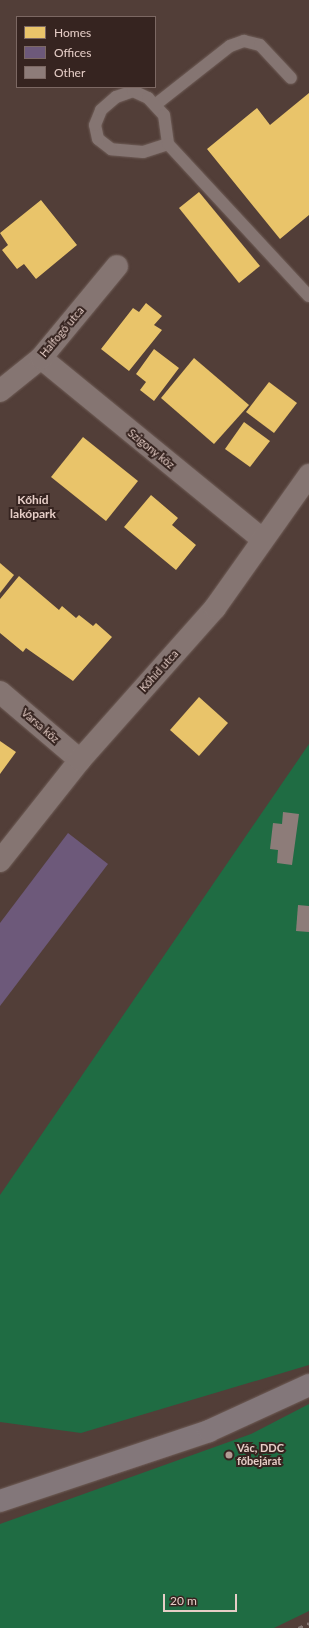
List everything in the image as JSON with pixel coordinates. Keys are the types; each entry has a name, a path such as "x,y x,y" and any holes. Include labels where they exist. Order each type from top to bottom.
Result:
{"main road":[{"path":"0,1501 209,1431 309,1386"}],"street":[{"name":"Halfogó utca","path":"0,390 41,358 117,266"},
{"name":"Szigony köz","path":"41,358 262,539"},
{"name":"Kőhíd utca","path":"0,861 80,760 215,608 262,539 309,475"},
{"name":"Varsa köz","path":"0,692 80,760"}],"lane":[{"path":"155,105 230,46 244,41 260,45 291,78"},
{"path":"168,144 152,150 127,152 111,149 98,139 95,125 101,110 116,97 132,91 148,98 164,115 168,144 309,296"}],"green space":[{"path":"309,744 309,1365 81,1433 0,1422 0,1195"},
{"path":"309,1404 309,1611 274,1628 0,1628 0,1524 251,1434"}],"building: Homes":[{"path":"309,93 309,215 280,239 207,149 257,108 270,125"},
{"path":"199,192 260,266 239,283 179,208"},
{"path":"41,200 77,245 36,279 24,264 17,269 2,250 8,245 0,233"},
{"path":"146,303 162,316 154,325 162,330 129,371 101,349 133,308 139,312"},
{"path":"154,349 179,368 154,401 140,390 146,382 136,374"},
{"path":"194,358 249,405 214,444 161,398"},
{"path":"269,382 297,403 274,433 246,412"},
{"path":"244,422 270,441 250,467 225,449"},
{"path":"83,437 138,481 106,521 51,477"},
{"path":"151,495 178,518 172,525 196,545 176,570 124,527"},
{"path":"0,563 14,575 0,593"},
{"path":"19,576 59,610 62,606 76,618 79,615 93,626 96,623 112,637 73,681 26,648 23,652 0,633 0,599"},
{"path":"199,697 228,723 199,756 170,730"},
{"path":"0,741 16,752 0,774"}],"building: Offices":[{"path":"68,833 108,864 0,1006 0,923"}],"building: Other":[{"path":"283,812 299,814 292,865 277,863 278,850 270,849 273,823 282,824"},
{"path":"298,905 309,906 309,932 296,931"}],"railway":[{"path":"298,1628 309,1623"}],"place":[{"name":"Vác, DDC főbejárat","path":"229,1455"}],"district":[{"name":"Kőhíd lakópark","path":"33,507"}]}
